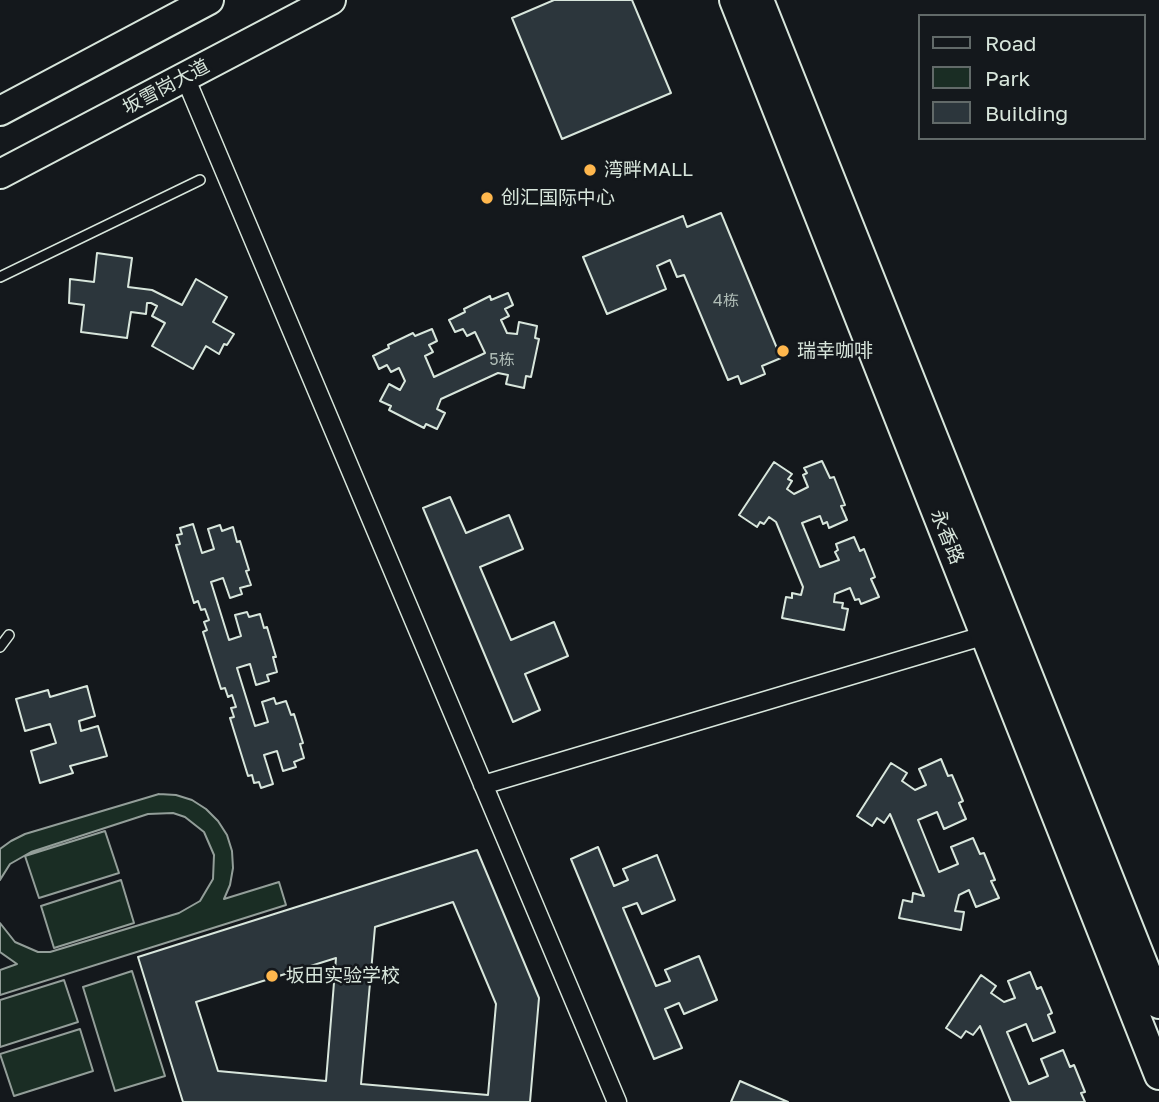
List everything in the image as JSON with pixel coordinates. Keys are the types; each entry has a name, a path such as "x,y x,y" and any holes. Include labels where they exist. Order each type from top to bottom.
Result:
{"main road":[{"path":"0,111 209,0"},
{"name":"坂雪岗大道","path":"0,174 331,0"},
{"name":"永香路","path":"734,0 1159,1075"},
{"name":"永香路","path":"759,0 1159,1004"}],"street":[{"path":"185,77 617,1102"},
{"path":"483,785 986,635"}],"lane":[{"path":"0,277 200,180"},
{"path":"0,647 9,635"}],"green space":[{"path":"159,794 192,800 218,821 227,835 233,868 224,899 279,882 286,905 0,995 0,970 17,964 0,952 0,923 15,942 38,952 50,952 179,913 200,901 213,879 214,855 204,832 185,817 173,813 148,814 31,852 10,864 0,880 0,849 11,841 25,834"},
{"path":"105,831 119,873 39,898 25,856"},
{"path":"121,880 134,923 54,948 41,906"},
{"path":"132,971 165,1076 115,1091 83,987"},
{"path":"64,980 78,1022 0,1047 0,1000"},
{"path":"80,1029 93,1071 14,1096 0,1054"}],"building":[{"path":"554,0 632,0 671,93 562,139 512,18"},
{"path":"721,213 781,358 762,366 765,374 741,384 738,376 728,380 684,275 677,277 670,260 657,266 666,289 607,314 583,257 683,216 687,227"},
{"path":"97,253 132,258 128,287 152,290 182,305 196,279 227,297 213,322 234,334 227,345 224,344 219,354 206,346 193,369 152,346 165,323 152,316 157,306 151,303 147,303 146,314 131,312 127,338 81,332 84,305 69,303 70,279 94,282"},
{"path":"508,293 513,305 505,309 509,316 501,320 507,333 517,334 519,322 537,326 535,338 539,339 531,377 526,376 524,388 506,384 508,375 498,373 441,399 437,409 445,413 437,429 426,424 424,428 389,410 391,406 380,401 389,384 400,390 405,381 399,368 391,372 387,365 379,369 373,356 413,333 415,336 432,329 437,341 429,345 433,352 425,356 434,377 485,353 475,332 467,336 463,329 455,332 449,320 490,296 491,300"},
{"path":"822,461 830,478 834,477 845,505 841,506 847,520 829,528 827,522 823,524 820,516 802,523 820,567 839,560 835,552 838,550 836,544 854,537 860,551 864,549 875,577 871,579 879,597 861,604 859,599 855,600 850,588 835,594 834,602 843,603 842,608 848,609 844,630 782,618 786,597 792,598 792,593 801,595 803,587 776,522 769,517 764,524 760,522 757,527 739,515 774,462 792,474 788,479 792,481 787,489 794,494 808,487 803,475 807,473 804,468"},
{"path":"450,497 466,533 509,515 523,549 480,567 511,640 554,622 568,656 525,674 540,710 513,722 423,508"},
{"path":"193,524 202,553 214,549 208,529 220,525 222,531 233,527 249,570 246,571 251,585 240,588 242,594 230,598 223,578 211,582 229,640 241,636 235,615 247,612 249,617 260,614 264,628 267,627 276,657 273,657 277,672 267,675 269,681 256,685 250,664 237,668 255,726 268,722 262,702 274,698 276,704 286,701 291,715 294,714 303,743 300,744 304,758 294,762 296,767 283,771 277,751 264,755 273,784 261,788 259,782 254,783 252,775 248,776 230,718 234,717 231,708 236,707 232,695 228,697 225,688 221,689 203,632 207,630 204,622 209,620 198,601 194,603 176,545 180,544 177,535 182,534 180,528"},
{"path":"87,686 95,716 79,721 81,731 98,726 107,756 70,766 73,773 40,783 31,751 56,743 50,724 25,731 16,699 48,690 50,697"},
{"path":"941,759 948,776 952,775 963,801 959,803 966,819 944,829 937,812 918,820 939,872 958,864 951,847 973,838 980,854 984,853 995,880 991,881 999,898 976,907 969,890 959,895 955,911 964,912 961,930 899,918 903,900 912,902 913,893 924,896 890,814 884,823 877,818 872,826 857,816 891,763 907,773 902,781 915,790 926,785 919,769"},
{"path":"598,847 614,886 628,880 623,869 657,855 675,900 642,914 637,903 623,908 656,986 670,981 665,970 699,956 717,1000 684,1014 679,1003 665,1009 682,1048 654,1059 571,859"},
{"path":"477,850 539,998 530,1102 183,1102 138,957","holes":["453,902 496,1004 488,1095 361,1084 375,927","336,958 326,1081 218,1071 196,1002"]},
{"path":"1030,972 1037,989 1041,987 1052,1013 1048,1015 1055,1032 1033,1041 1026,1024 1007,1032 1029,1084 1048,1076 1041,1059 1063,1050 1070,1067 1074,1065 1085,1092 1081,1093 1085,1102 1011,1102 980,1026 973,1035 966,1031 961,1038 946,1028 981,975 996,986 991,993 1004,1002 1015,998 1008,981"},
{"path":"740,1081 788,1102 731,1102"}],"place":[{"name":"湾畔MALL","path":"590,170"},
{"name":"创汇国际中心","path":"487,198"},
{"name":"瑞幸咖啡","path":"783,351"},
{"name":"坂田实验学校","path":"272,976"}]}
